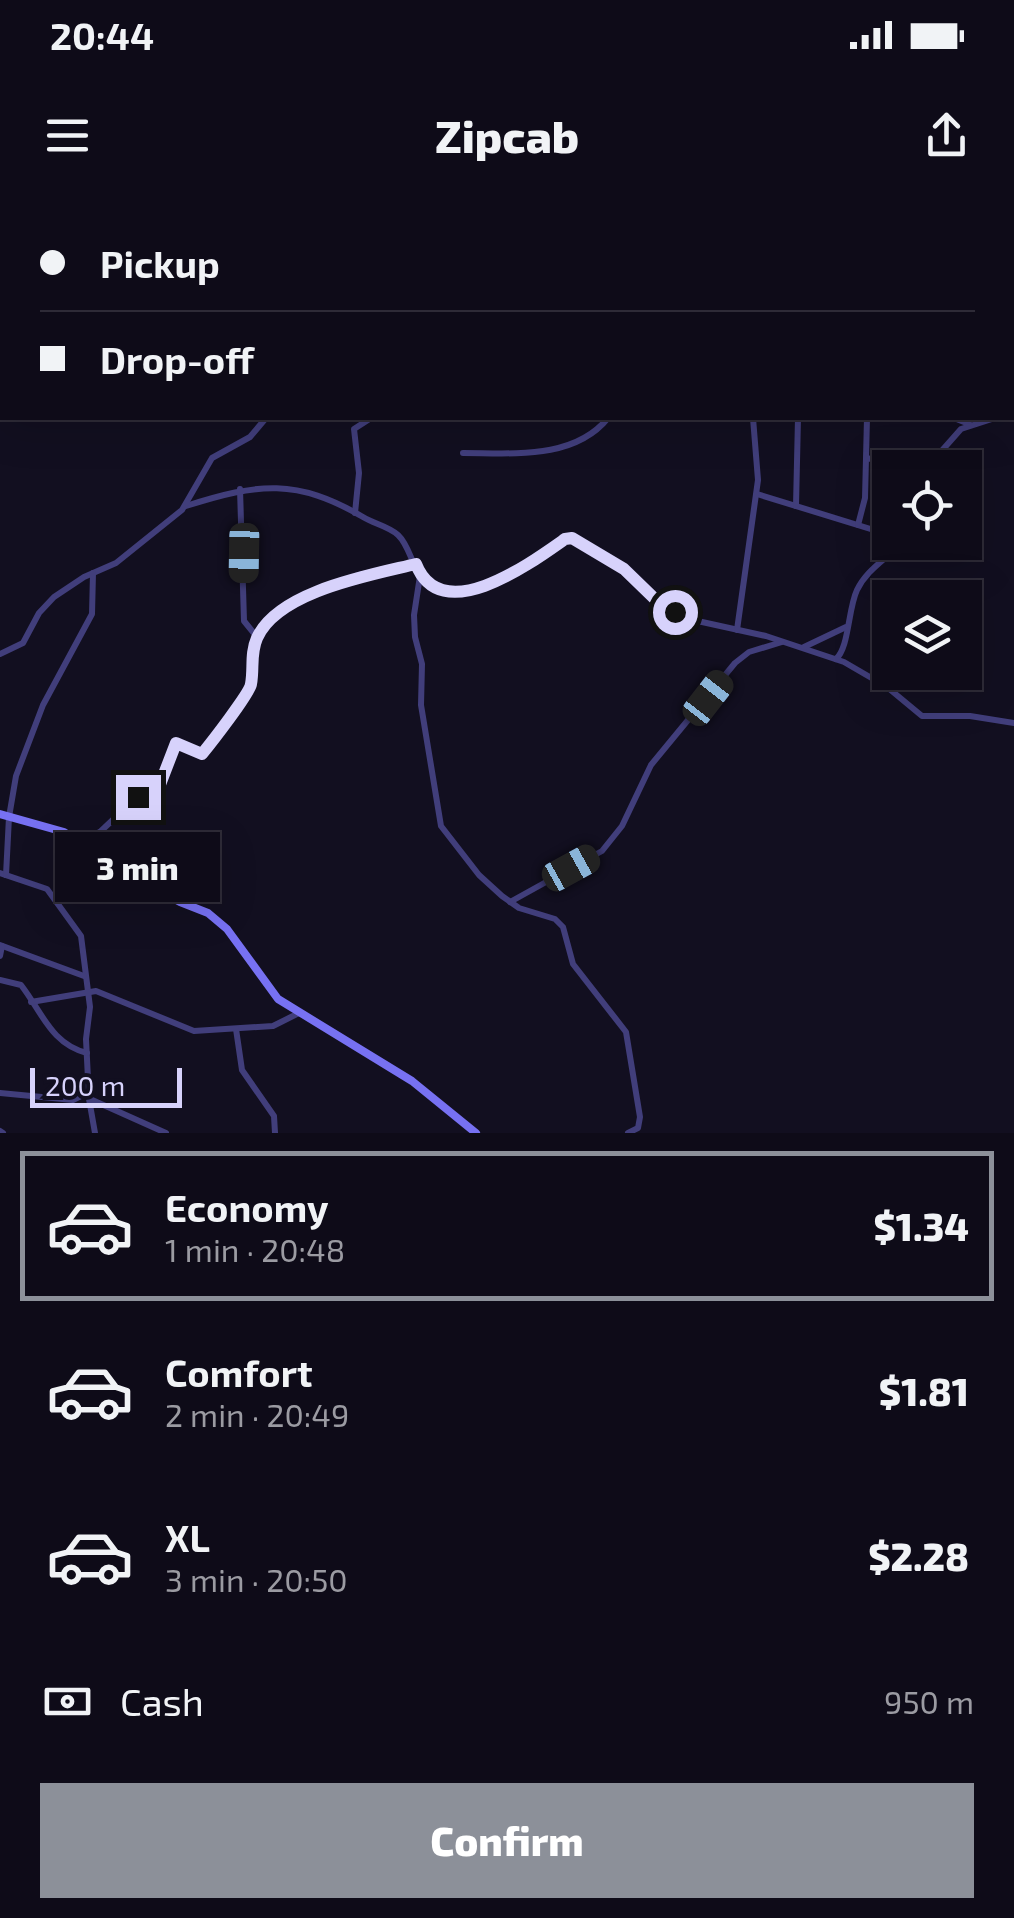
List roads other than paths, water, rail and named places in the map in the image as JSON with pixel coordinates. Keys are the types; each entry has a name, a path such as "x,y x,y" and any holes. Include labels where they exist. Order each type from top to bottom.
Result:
{"street":[{"path":"0,654 23,644 54,597 125,557 186,506 212,458 250,436 264,420"},
{"path":"356,512 360,473 354,429 367,420"},
{"path":"463,453 533,454 589,438 606,420"},
{"path":"737,630 757,494 753,420"},
{"path":"796,506 798,420"},
{"path":"858,526 865,498 867,420"},
{"path":"959,420 970,424"},
{"path":"943,450 960,429 986,420"},
{"path":"866,458 872,459"},
{"path":"186,506 240,489 304,490 332,498 400,536 420,576 415,636 422,664 421,705 441,826 479,875 510,902 559,922 566,930 573,964 626,1032 640,1117 638,1128 628,1133"},
{"path":"240,489 244,621 257,637"},
{"path":"757,494 872,530"},
{"path":"420,576 448,591 467,591 522,569 572,538 624,569 658,602 675,612 841,658 922,716 970,716 1014,723"},
{"path":"841,658 851,605 862,580 883,560"},
{"path":"82,843 101,832 138,797 159,787 176,743 197,754 205,751 250,689 251,658 257,637 282,611 312,592 368,573 416,564"},
{"path":"93,573 92,614 35,722 4,816 3,874 39,884 56,898 80,936 90,1007 87,1053 95,1133"},
{"path":"420,588 430,583"},
{"path":"801,648 847,626"},
{"path":"510,902 602,851 622,826 651,765 735,663 749,652 783,642"},
{"path":"4,816 53,828 217,920 278,999 412,1081 476,1133"},
{"path":"0,956 1,945 84,976"},
{"path":"0,980 21,985 62,1042 87,1053"},
{"path":"32,1002 88,990 127,1002 186,1029 273,1026 299,1013"},
{"path":"236,1029 242,1070 274,1116 275,1133"},
{"path":"0,1093 73,1100 89,1095 166,1133"}]}
